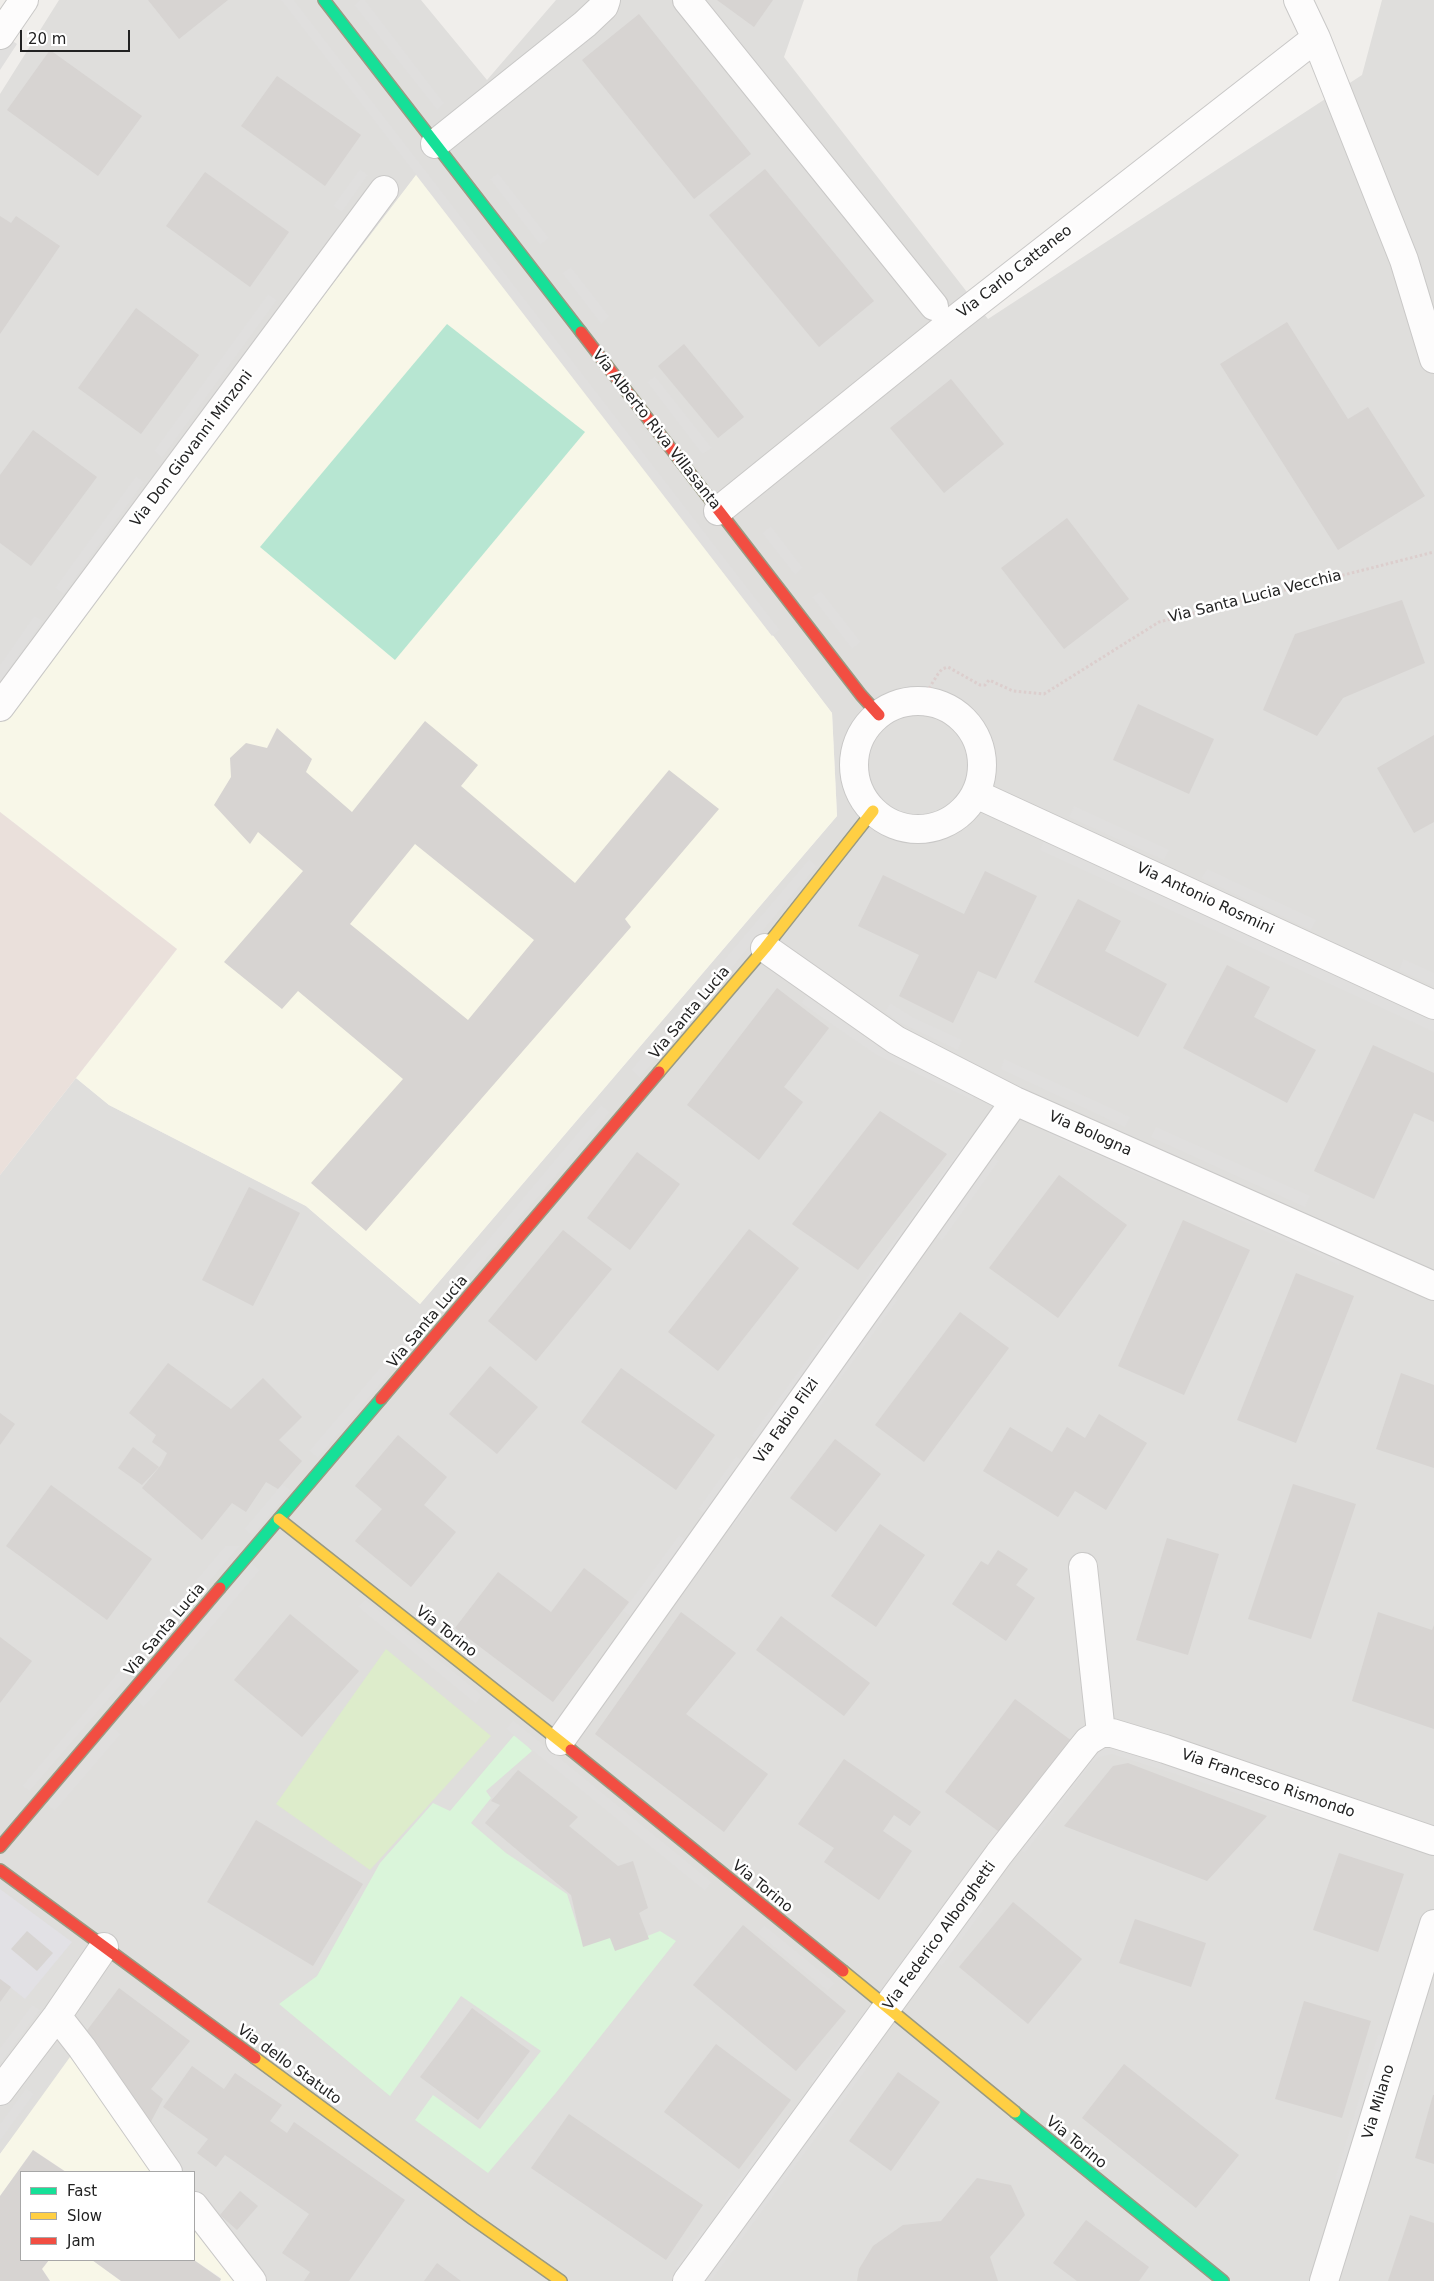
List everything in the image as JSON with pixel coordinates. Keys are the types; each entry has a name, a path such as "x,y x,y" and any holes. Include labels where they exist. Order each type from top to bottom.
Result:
{"street":[{"path":"0,35 24,0"},
{"name":"Via Alberto Riva Villasanta","path":"324,0 718,511 861,695 879,715"},
{"path":"687,0 934,306"},
{"path":"1298,0 1316,38 1404,260 1434,359"},
{"path":"435,144 585,24 609,2"},
{"name":"Via Carlo Cattaneo","path":"718,511 956,319 1316,38"},
{"name":"Via Don Giovanni Minzoni","path":"0,707 384,190"},
{"path":"926,692 938,704 954,712 975,734 983,764 976,794 970,804 958,816 932,828 915,830 887,822 873,811 859,790 854,766 856,749 862,734 879,715 926,692"},
{"name":"Via Antonio Rosmini","path":"976,794 1434,1005"},
{"name":"Via Santa Lucia","path":"0,1847 765,948 873,811"},
{"name":"Via Bologna","path":"765,948 896,1040 1015,1101 1434,1286"},
{"name":"Via Fabio Filzi","path":"560,1741 1015,1101"},
{"name":"Via Torino","path":"280,1519 560,1741 1222,2281"},
{"path":"1083,1567 1101,1734"},
{"name":"Via Francesco Rismondo","path":"1101,1734 1112,1734 1165,1749 1434,1841"},
{"name":"Via Federico Alborghetti","path":"687,2281 999,1854 1088,1741 1101,1734"},
{"name":"Via dello Statuto","path":"0,1870 561,2281"},
{"name":"Via Milano","path":"1324,2281 1434,1924"},
{"path":"0,2091 57,2016 104,1947"},
{"path":"57,2016 82,2048 167,2171"},
{"path":"195,2207 252,2281"}],"path":[{"name":"Via Santa Lucia Vecchia","path":"926,692 942,669 948,667 980,685 985,685 990,680 1014,692 1044,694 1159,622 1434,552"}],"shaded area":[{"path":"59,0 421,0 487,80 556,0 804,0 784,57 988,319 1362,75 1382,0 1434,0 1434,2281 234,2281 195,2226 195,2171 154,2171 30,2115 0,2154 0,1175 76,1078 109,1105 306,1206 420,1304 837,816 832,713 419,172 0,721 0,94"},
{"path":"281,0 294,0 780,630 772,636"},
{"path":"360,0 365,0 444,103 437,110 354,5"},
{"path":"8,38 17,44 0,70 0,49"},
{"path":"360,169 368,175 342,212 333,206"},
{"path":"419,171 832,713 837,816 420,1304 306,1206 109,1105 76,1078 177,949 0,812 0,721"},
{"path":"498,173 549,238 540,245 490,179"},
{"path":"571,267 609,316 601,324 562,273"},
{"path":"268,294 277,300 162,458 154,451"},
{"path":"655,376 712,448 702,454 647,382"},
{"path":"136,476 144,482 64,594 55,588"},
{"path":"771,526 803,568 795,575 762,533"},
{"path":"821,591 861,642 852,649 812,597"},
{"path":"34,616 43,621 0,682 0,665"},
{"path":"1074,806 1169,850 1164,860 1069,817"},
{"path":"0,812 177,949 0,1175"},
{"path":"1044,839 1434,1020 1434,1032 1040,850"},
{"path":"809,859 817,866 640,1078 631,1070"},
{"path":"1207,869 1316,920 1311,930 1201,878"},
{"path":"1403,959 1434,973 1434,986 1399,970"},
{"path":"807,994 977,1089 973,1100 875,1054 801,1003"},
{"path":"890,1003 914,1018 962,1040 958,1050 899,1022 885,1012"},
{"path":"1004,1059 1130,1117 1125,1127 1001,1069"},
{"path":"601,1105 610,1112 448,1304 440,1297"},
{"path":"1053,1124 1161,1172 1156,1182 1048,1134"},
{"path":"1156,1127 1310,1196 1305,1207 1151,1137"},
{"path":"968,1138 977,1144 870,1291 861,1285"},
{"path":"990,1155 999,1161 942,1241 933,1234"},
{"path":"1190,1185 1344,1256 1339,1265 1186,1195"},
{"path":"889,1294 898,1300 817,1411 808,1405"},
{"path":"844,1309 852,1315 760,1443 751,1436"},
{"path":"413,1329 421,1336 318,1458 309,1451"},
{"path":"775,1450 784,1457 733,1527 724,1520"},
{"path":"736,1456 745,1462 707,1515 698,1509"},
{"path":"282,1484 291,1490 253,1536 244,1529"},
{"path":"679,1535 688,1541 632,1617 623,1611"},
{"path":"705,1545 714,1552 678,1601 670,1595"},
{"path":"225,1546 240,1546 30,1791 22,1786"},
{"path":"251,1562 260,1570 144,1707 136,1699"},
{"path":"365,1599 482,1695 476,1704 358,1607"},
{"path":"513,1720 712,1882 705,1891 506,1729"},
{"path":"112,1727 121,1734 55,1811 46,1804"},
{"path":"1107,1743 1319,1808 1315,1818 1112,1754 1100,1757 1092,1763 1025,1853 1016,1847 1081,1759"},
{"path":"1346,1817 1407,1837 1404,1848 1343,1828"},
{"path":"0,1889 72,1942 25,1999 0,1979"},
{"path":"975,1902 985,1908 942,1966 935,1961"},
{"path":"764,1925 835,1983 828,1991 757,1933"},
{"path":"32,2005 40,2010 0,2064 0,2048"},
{"path":"1378,2035 1389,2038 1344,2182 1335,2179"},
{"path":"841,2040 849,2046 819,2089 810,2082"},
{"path":"70,2057 155,2171 64,2171 33,2150 0,2196 0,2154"},
{"path":"862,2057 871,2063 711,2281 699,2281"},
{"path":"26,2088 34,2094 0,2141 0,2124"},
{"path":"779,2123 788,2129 731,2206 723,2201"},
{"path":"195,2226 234,2281 220,2281 221,2278 195,2261"},
{"path":"703,2228 711,2234 683,2272 675,2266"},
{"path":"48,2261 93,2261 121,2281 50,2281 42,2269"}],"green space":[{"path":"447,324 585,432 395,660 260,547"},
{"path":"386,1649 491,1736 370,1870 276,1804"},
{"path":"516,1733 532,1751 486,1791 491,1798 471,1823 506,1853 567,1894 583,1944 609,1936 617,1948 660,1931 676,1941 555,2094 488,2173 415,2120 433,2095 480,2129 541,2051 461,1996 390,2096 279,2004 317,1976 380,1863 433,1803 450,1811"}],"building":[{"path":"148,0 228,0 179,39"},
{"path":"717,0 773,0 754,27"},
{"path":"639,14 751,154 694,199 582,60"},
{"path":"50,50 142,116 98,176 7,110"},
{"path":"277,76 361,135 325,186 241,126"},
{"path":"765,169 874,301 819,347 709,215"},
{"path":"205,172 289,232 250,287 166,226"},
{"path":"0,216 11,223 16,216 60,246 0,334"},
{"path":"136,308 199,355 141,434 78,388"},
{"path":"1287,322 1348,419 1368,407 1425,496 1338,550 1220,364"},
{"path":"684,344 744,417 718,438 658,366"},
{"path":"951,379 1004,444 944,493 890,428"},
{"path":"33,430 97,477 31,566 0,543 0,475"},
{"path":"1067,518 1129,599 1064,649 1001,568"},
{"path":"1402,600 1425,663 1343,698 1317,736 1263,710 1295,634"},
{"path":"1138,704 1214,739 1189,794 1113,760"},
{"path":"425,721 478,765 461,786 575,883 669,770 719,809 625,919 631,927 366,1231 311,1183 403,1079 298,991 282,1009 224,962 303,871 258,832 250,844 214,805 231,777 230,758 246,743 267,748 277,728 312,759 306,772 352,812","holes":["415,844 534,940 468,1020 350,924"]},
{"path":"1434,735 1434,822 1414,833 1377,768"},
{"path":"985,871 1037,896 996,979 978,971 953,1023 899,996 919,955 858,926 883,875 964,914"},
{"path":"1078,899 1121,921 1105,951 1167,984 1138,1037 1034,982"},
{"path":"1227,965 1270,987 1254,1017 1316,1050 1287,1103 1183,1048"},
{"path":"777,988 829,1028 784,1087 803,1102 759,1160 687,1105"},
{"path":"1373,1045 1434,1073 1434,1122 1414,1113 1374,1199 1314,1171"},
{"path":"880,1111 947,1154 858,1270 792,1224"},
{"path":"637,1152 680,1184 630,1250 587,1218"},
{"path":"1059,1175 1127,1225 1058,1318 989,1268"},
{"path":"249,1187 300,1213 253,1306 202,1280"},
{"path":"1183,1220 1250,1250 1184,1395 1118,1366"},
{"path":"749,1229 799,1268 718,1371 668,1332"},
{"path":"563,1230 612,1269 536,1361 488,1321"},
{"path":"1296,1273 1354,1296 1296,1443 1237,1420"},
{"path":"960,1312 1009,1348 924,1462 875,1425"},
{"path":"168,1363 231,1409 263,1378 302,1417 279,1440 302,1461 278,1489 266,1482 246,1512 232,1503 202,1540 142,1488 161,1465 167,1453 152,1442 156,1435 129,1413"},
{"path":"490,1366 538,1407 497,1454 449,1414"},
{"path":"621,1368 715,1435 676,1490 581,1422"},
{"path":"1401,1373 1434,1385 1434,1468 1376,1449"},
{"path":"0,1413 15,1424 0,1445"},
{"path":"1099,1414 1147,1443 1106,1510 1075,1491 1058,1517 983,1471 1010,1427 1052,1452 1067,1427 1085,1438"},
{"path":"398,1435 447,1477 424,1505 456,1532 411,1587 355,1541 382,1509 355,1486"},
{"path":"835,1439 881,1474 836,1532 790,1498"},
{"path":"133,1447 159,1467 142,1485 118,1468"},
{"path":"1293,1484 1356,1504 1311,1639 1248,1619"},
{"path":"51,1485 152,1559 107,1620 6,1546"},
{"path":"880,1524 925,1555 876,1627 831,1596"},
{"path":"1167,1538 1219,1554 1188,1655 1136,1640"},
{"path":"998,1550 1028,1569 1016,1585 1035,1598 1006,1641 952,1604 981,1561 988,1565"},
{"path":"584,1568 629,1602 553,1702 455,1628 498,1572 551,1612"},
{"path":"681,1612 736,1653 686,1714 768,1774 724,1832 595,1734"},
{"path":"1378,1612 1432,1630 1434,1625 1434,1729 1352,1701"},
{"path":"290,1614 359,1671 302,1737 234,1680"},
{"path":"781,1616 870,1683 844,1716 756,1650"},
{"path":"0,1637 32,1661 0,1703"},
{"path":"1015,1699 1072,1741 1002,1834 945,1792"},
{"path":"844,1759 921,1812 910,1826 894,1815 883,1831 912,1851 879,1900 824,1862 834,1848 798,1824"},
{"path":"1128,1763 1267,1816 1207,1881 1064,1826 1113,1766"},
{"path":"518,1770 578,1817 569,1826 618,1866 633,1861 648,1908 639,1913 649,1939 615,1951 610,1938 583,1947 571,1895 485,1823 500,1805 491,1801"},
{"path":"256,1820 363,1884 313,1966 207,1902"},
{"path":"1339,1853 1404,1874 1378,1952 1313,1930"},
{"path":"1013,1902 1082,1959 1028,2024 959,1967"},
{"path":"1135,1919 1206,1943 1191,1987 1119,1963"},
{"path":"743,1925 846,2011 796,2071 693,1985"},
{"path":"27,1931 53,1953 37,1971 11,1949"},
{"path":"0,1979 11,1987 0,2002"},
{"path":"119,1988 190,2041 151,2089 163,2099 147,2129 85,2033"},
{"path":"1304,2001 1371,2021 1342,2118 1275,2099"},
{"path":"472,2008 530,2051 478,2120 420,2077"},
{"path":"716,2044 791,2100 739,2169 664,2112"},
{"path":"1124,2064 1239,2155 1196,2208 1082,2118"},
{"path":"192,2066 224,2089 235,2073 282,2105 270,2121 287,2133 294,2122 405,2200 349,2281 304,2281 310,2272 282,2253 309,2214 225,2155 216,2167 197,2153 208,2139 163,2107"},
{"path":"898,2072 940,2102 891,2171 849,2141"},
{"path":"1434,2095 1434,2164 1415,2158"},
{"path":"569,2114 703,2205 666,2260 531,2168"},
{"path":"33,2150 64,2171 20,2171 20,2261 48,2261 42,2269 50,2281 0,2281 0,2196"},
{"path":"977,2178 1011,2185 1025,2215 990,2257 998,2281 857,2281 859,2269 873,2246 903,2225 941,2221"},
{"path":"240,2191 258,2206 237,2230 220,2215"},
{"path":"1410,2215 1434,2223 1434,2281 1388,2281"},
{"path":"1086,2220 1149,2267 1139,2281 1077,2281 1053,2263"},
{"path":"93,2261 195,2261 221,2279 220,2281 121,2281"},
{"path":"437,2263 461,2281 424,2281"}],"traffic: fast":[{"path":"324,0 581,332"},
{"path":"220,1588 381,1399"},
{"path":"1015,2112 1223,2281"}],"traffic: slow":[{"path":"659,1072 765,948 873,811"},
{"path":"279,1519 571,1750"},
{"path":"843,1971 1015,2112"},
{"path":"255,2058 473,2219 561,2281"}],"traffic: jam":[{"path":"581,332 861,695 879,715"},
{"path":"381,1399 659,1072"},
{"path":"0,1847 220,1588"},
{"path":"571,1750 843,1971"},
{"path":"0,1870 255,2058"}]}
